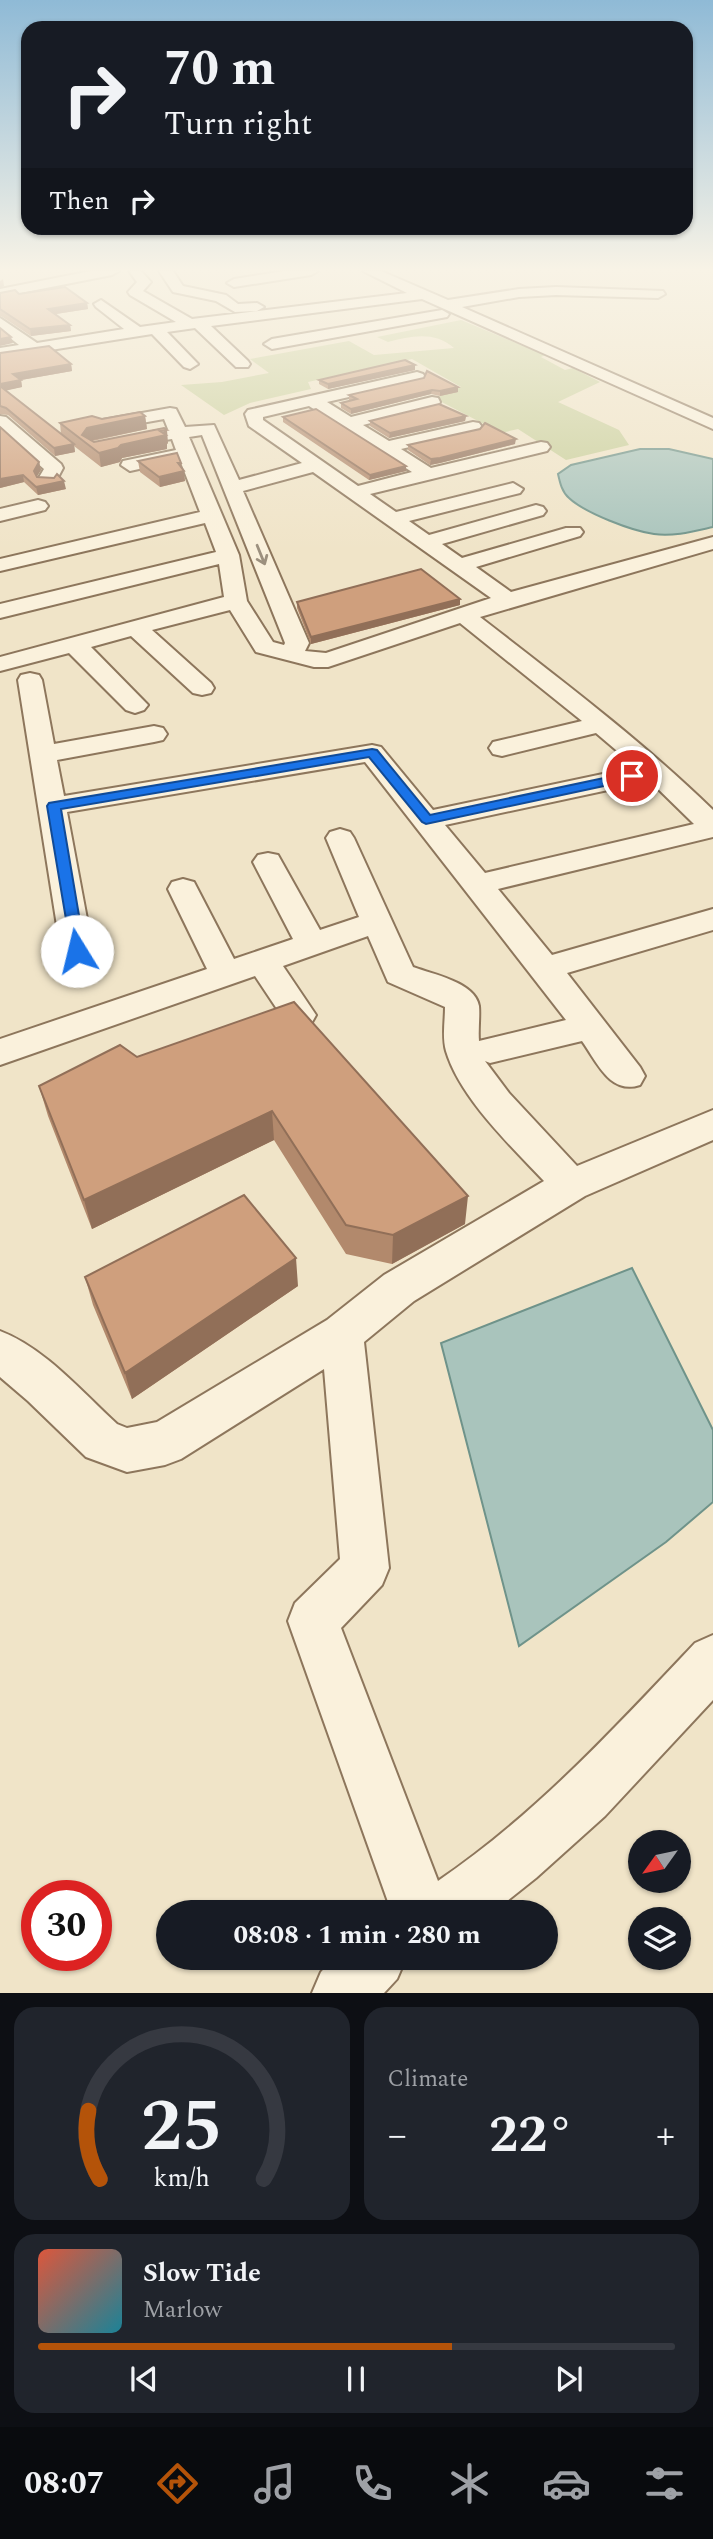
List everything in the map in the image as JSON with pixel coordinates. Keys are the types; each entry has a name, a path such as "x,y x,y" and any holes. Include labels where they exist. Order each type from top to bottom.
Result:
{"street":[{"path":"580,364 713,424"},
{"path":"416,377 254,414 252,418 508,600"},
{"path":"312,400 428,474"},
{"path":"348,423 432,402"},
{"path":"680,408 702,403"},
{"path":"103,425 170,414 228,555 236,601 264,647 292,654 328,660 508,600 713,543"},
{"path":"0,421 54,468 48,479"},
{"path":"387,447 473,427"},
{"path":"145,438 178,431 208,429 297,643 292,654"},
{"path":"356,492 541,447"},
{"path":"130,465 187,453"},
{"path":"233,488 317,465"},
{"path":"393,519 513,489"},
{"path":"0,515 38,506"},
{"path":"427,542 536,511"},
{"path":"0,565 213,518 246,518"},
{"path":"460,565 573,532"},
{"path":"0,611 228,555"},
{"path":"0,571 29,603"},
{"path":"0,664 236,601"},
{"path":"465,615 657,771 713,827"},
{"path":"138,629 202,688"},
{"path":"75,645 135,705"},
{"path":"30,680 54,806 77,951"},
{"path":"502,748 602,724"},
{"path":"44,754 154,734"},
{"path":"54,806 372,753 545,968 627,1076"},
{"path":"426,820 657,771"},
{"path":"478,884 713,827"},
{"path":"340,838 400,974 454,996 462,1004 461,1043 477,1076 571,1185"},
{"path":"268,862 312,944"},
{"path":"183,888 226,973"},
{"path":"545,968 713,919"},
{"path":"0,1052 376,922"},
{"path":"262,961 299,1015"},
{"path":"490,1050 590,1027"},
{"path":"0,1352 44,1386 102,1441 127,1450 165,1443 342,1334 399,1287 571,1185 713,1124"},
{"path":"342,1334 365,1568 313,1621 416,1900"},
{"path":"461,1900 480,1888 614,1770 713,1661"},
{"path":"342,1993 364,1970"}],"green space":[{"path":"257,364 389,364 308,382 311,389 250,403 224,415 181,385 222,382 269,373"},
{"path":"421,364 554,364 565,370 573,368 600,382 558,402 619,430 629,445 566,460 518,429 501,433 434,398 461,387"}],"water":[{"path":"640,449 669,449 713,459 713,527 676,534 645,532 586,510 563,490 558,474 571,465"},
{"path":"632,1268 713,1430 713,1502 666,1542 519,1646 441,1343"}],"building":[{"path":"0,364 71,364 13,374 21,380 0,384"},
{"path":"388,364 415,365 328,384 319,380"},
{"path":"427,371 458,387 432,390 351,409 341,403 357,399 349,395 424,378"},
{"path":"0,386 74,444 54,448 6,408 0,406"},
{"path":"439,404 466,416 390,433 370,421"},
{"path":"316,409 406,466 370,475 283,417"},
{"path":"140,412 145,416 87,428 82,435 94,442 164,428 167,430 160,431 166,435 99,453 60,423 92,416 102,419"},
{"path":"485,423 516,439 431,459 408,445 480,429"},
{"path":"0,427 39,462 34,471 37,477 54,478 57,474 64,481 36,487 23,475 0,479"},
{"path":"177,453 181,463 178,463 184,471 159,477 138,461"},
{"path":"421,569 460,599 311,637 297,602"},
{"path":"294,1002 468,1196 393,1235 346,1225 272,1111 84,1200 39,1086 120,1045 137,1057"},
{"path":"244,1195 296,1258 125,1373 85,1277"}],"route":[{"path":"77,951 54,806 372,753 426,820 632,776"}]}
